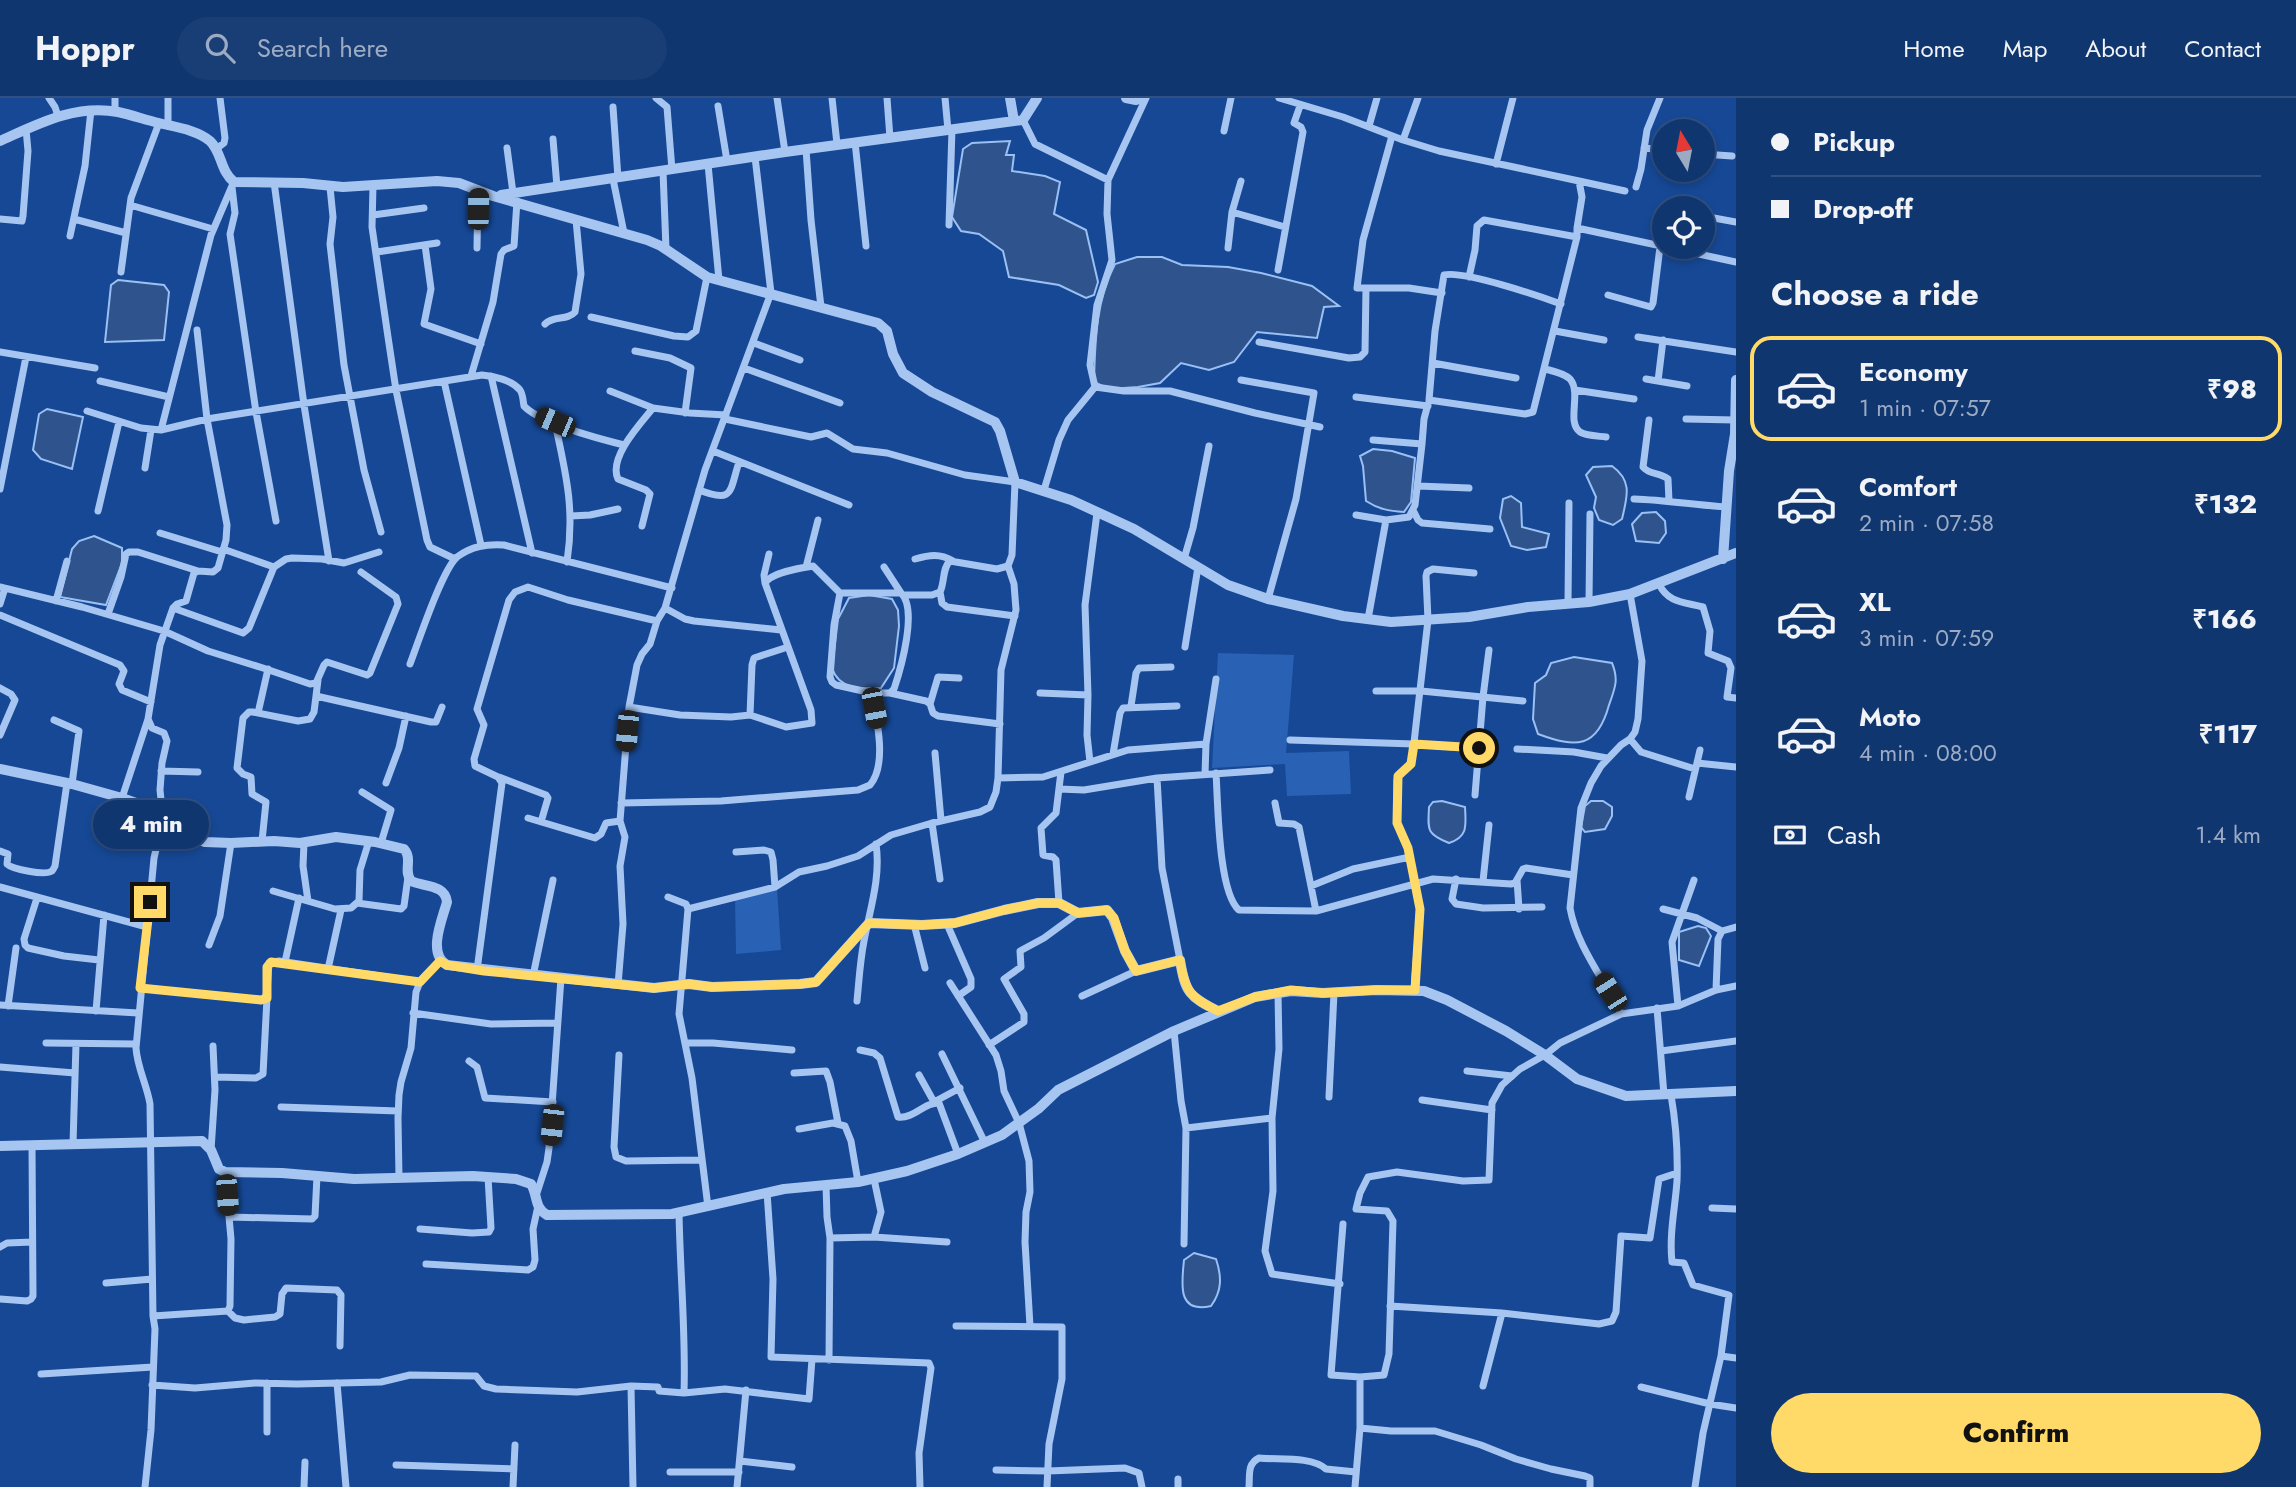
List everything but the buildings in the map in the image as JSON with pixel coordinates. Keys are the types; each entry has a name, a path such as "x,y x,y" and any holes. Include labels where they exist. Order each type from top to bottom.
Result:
{"street":[{"path":"49,98 58,117"},
{"path":"115,98 115,112"},
{"path":"121,272 130,205 163,124 168,98"},
{"path":"216,149 224,143 225,138 220,98"},
{"path":"656,98 667,107 666,249"},
{"path":"777,98 785,152"},
{"path":"832,98 837,145"},
{"path":"887,98 890,138"},
{"path":"945,98 950,129 949,225"},
{"path":"1010,98 1018,121 1035,144 1108,180"},
{"path":"233,184 274,182 330,187 447,181 493,196 515,197 557,187 785,152 1018,121 1037,98"},
{"path":"1126,98 1144,98"},
{"path":"1095,387 1090,365 1097,305 1112,260 1107,214 1108,180 1144,98"},
{"path":"1224,131 1231,98"},
{"path":"1279,98 1439,151 1625,191"},
{"path":"1369,126 1377,98"},
{"path":"1403,140 1418,98"},
{"path":"1496,164 1513,98"},
{"path":"1636,187 1647,130 1660,98"},
{"path":"718,106 727,161"},
{"path":"1278,270 1303,132 1301,127 1294,123 1300,106"},
{"path":"613,107 615,178 624,233"},
{"path":"71,236 85,166 91,110"},
{"path":"0,141 58,117 91,110 115,112 163,124 202,136 211,142 233,184 235,213 230,234 256,412 276,521"},
{"path":"0,219 22,221 28,150 26,128"},
{"path":"1392,136 1363,240 1357,288 1409,288 1442,293"},
{"path":"553,139 557,187"},
{"path":"855,142 866,246"},
{"path":"471,376 493,302 501,254 514,246 515,197 507,148"},
{"path":"1644,148 1652,149"},
{"path":"806,149 821,307"},
{"path":"1715,155 1732,156"},
{"path":"618,985 623,924 620,866 625,837 620,821 621,803 629,707 637,666 650,644 657,621 665,608 699,490 771,293 755,157"},
{"path":"708,164 719,279"},
{"path":"1228,248 1232,212 1241,181"},
{"path":"1356,397 1530,415 1555,331 1577,233 1582,197 1579,181"},
{"path":"274,182 304,405 329,561"},
{"path":"161,430 213,229 233,184"},
{"path":"373,186 372,227 396,390 427,540 430,547 455,559"},
{"path":"330,187 333,218 330,244 349,398 380,532"},
{"path":"477,248 478,189"},
{"path":"515,197 647,240 707,276 878,323 887,331 893,354 903,373 932,392 995,422 1015,482 1012,555 1008,566 1016,599 1015,616 1001,670 998,779 993,802 986,810 932,822 891,835 858,856 799,872 775,887 688,909"},
{"path":"130,205 213,229"},
{"path":"373,215 424,208"},
{"path":"1232,212 1286,228"},
{"path":"1715,218 1736,222"},
{"path":"74,219 126,233"},
{"path":"545,324 553,318 568,317 575,312 581,274 576,219"},
{"path":"1469,277 1477,226 1484,220 1652,246"},
{"path":"377,252 438,243"},
{"path":"425,245 431,289 424,324 481,344"},
{"path":"1715,258 1736,262"},
{"path":"1608,295 1651,307 1658,259"},
{"path":"1356,515 1386,520 1409,517 1413,512 1444,275 1449,273 1469,277 1561,303"},
{"path":"591,317 688,337 696,331 707,276"},
{"path":"1259,342 1349,358 1360,357 1365,352 1366,288"},
{"path":"108,614 126,554 129,552 138,552 210,573 216,571 223,551 227,525 207,419 197,330"},
{"path":"1555,331 1604,340"},
{"path":"1638,337 1736,352"},
{"path":"1658,381 1663,340"},
{"path":"754,342 800,360"},
{"path":"635,351 670,358 691,368 685,413"},
{"path":"0,352 95,368"},
{"path":"0,489 26,357"},
{"path":"1433,363 1516,378"},
{"path":"744,368 840,403"},
{"path":"1545,369 1571,380 1575,390 1577,429 1582,434 1606,437"},
{"path":"87,411 119,422 161,430 207,419 349,398 471,376 491,376 518,388 526,410 580,433 624,445"},
{"path":"491,376 531,553"},
{"path":"1646,379 1687,386"},
{"path":"1241,380 1314,393 1296,499 1268,600"},
{"path":"1723,559 1736,380"},
{"path":"100,381 169,397"},
{"path":"444,381 481,545"},
{"path":"1095,387 1124,391 1170,391 1320,427"},
{"path":"1044,490 1068,420 1095,387"},
{"path":"1575,390 1634,399"},
{"path":"610,391 653,408 725,417 811,437 827,433 853,449 887,453 965,475 1015,482 1044,490 1134,529 1228,585 1268,600 1368,619 1391,622 1469,617 1528,607 1589,602 1630,594 1736,553"},
{"path":"642,526 650,494 618,479 615,474 624,445 653,408"},
{"path":"1686,419 1735,421"},
{"path":"1649,420 1643,467 1668,478 1669,501"},
{"path":"98,510 119,422"},
{"path":"555,422 571,516 567,562"},
{"path":"145,468 151,430"},
{"path":"1373,440 1422,444"},
{"path":"1184,559 1196,518 1209,446"},
{"path":"713,451 849,505"},
{"path":"699,490 724,497 730,491 739,462"},
{"path":"1418,486 1469,488"},
{"path":"1634,499 1726,507"},
{"path":"1569,503 1569,603"},
{"path":"571,516 618,509"},
{"path":"1413,512 1422,523 1490,529"},
{"path":"1090,762 1087,735 1085,605 1097,513"},
{"path":"1589,602 1590,514"},
{"path":"806,567 818,520"},
{"path":"1368,619 1386,520"},
{"path":"160,533 274,567"},
{"path":"410,664 442,584 455,559 481,545 504,545 671,588"},
{"path":"173,608 243,633 249,628 274,567 286,559 350,563 379,552"},
{"path":"629,707 680,715 750,715 780,727 812,723 811,710 765,583 769,554"},
{"path":"915,559 938,555 953,561 997,569 1008,566"},
{"path":"56,601 67,561"},
{"path":"953,561 946,566 940,592 942,603 947,607 1015,616"},
{"path":"765,583 769,578 815,567 840,593 932,595 940,592"},
{"path":"884,567 902,594 908,615 897,682 890,693"},
{"path":"1185,647 1198,567"},
{"path":"1415,990 1420,918 1410,857 1397,823 1397,780 1411,764 1414,744 1428,620 1427,572 1433,569 1474,573"},
{"path":"122,798 148,719 164,631 173,608 186,601 194,573 198,571"},
{"path":"262,841 266,802 252,794 251,777 237,768 243,718 249,712 298,720 310,719 314,712 318,680 327,662 366,675 370,673 398,604 396,597 361,572"},
{"path":"1659,584 1663,594 1669,598 1703,607 1710,631 1708,653 1732,661 1727,697 1736,698"},
{"path":"541,822 548,798 546,795 475,766 474,759 484,730 477,709 509,600 514,592 528,587 569,600 657,621"},
{"path":"0,604 1,588 108,614 164,631 208,652 310,684 318,680"},
{"path":"840,593 833,636 830,677 832,682 930,704"},
{"path":"1621,1014 1585,950 1570,908 1581,808 1591,783 1607,758 1635,732 1638,719 1642,661 1630,594"},
{"path":"665,608 694,621 781,630"},
{"path":"0,615 120,665 124,671 120,684 122,691 151,702"},
{"path":"750,715 754,658 788,647"},
{"path":"1475,795 1489,650"},
{"path":"1131,706 1139,668 1171,667"},
{"path":"258,713 268,669"},
{"path":"959,678 938,677 930,704 933,713 938,716 1000,724"},
{"path":"1205,774 1206,744 1216,679"},
{"path":"0,688 11,694 15,700 0,735"},
{"path":"1376,691 1421,691 1523,701"},
{"path":"621,803 721,801 866,788 874,782 879,742 872,693"},
{"path":"1040,693 1088,695"},
{"path":"316,696 436,722 442,707"},
{"path":"1113,754 1123,708 1177,706"},
{"path":"386,783 399,748 406,716"},
{"path":"145,1487 151,1430 155,1329 150,1104 136,1058 136,1044 154,858 163,820 160,790 166,737 152,728 148,719"},
{"path":"0,850 8,854 7,864 12,868 46,873 55,866 79,731 54,720"},
{"path":"1630,738 1641,752 1696,766 1736,767"},
{"path":"1290,740 1479,748"},
{"path":"998,779 1025,779 1060,772 1113,754 1150,747 1206,744"},
{"path":"1517,749 1574,752 1607,758"},
{"path":"1689,797 1700,750"},
{"path":"935,753 941,820"},
{"path":"0,769 69,783 122,798 136,803 191,838 205,842 304,843 336,837 381,843 407,852 408,877 404,906 401,909 357,903"},
{"path":"1059,789 1103,788 1157,778 1270,770"},
{"path":"161,771 198,772"},
{"path":"1059,903 1056,860 1043,855 1040,833 1041,828 1056,813 1060,772"},
{"path":"1216,773 1222,860 1234,906 1239,910 1316,911 1433,879 1511,884 1517,880"},
{"path":"477,970 501,788 501,780 498,777"},
{"path":"1157,778 1162,868 1182,975 1189,993 1218,1011"},
{"path":"362,792 391,810 381,843"},
{"path":"1275,803 1279,823 1299,827 1316,911"},
{"path":"528,818 595,838 601,834 606,823 620,821"},
{"path":"932,822 940,879"},
{"path":"1483,881 1489,825"},
{"path":"273,891 341,910 351,908 360,897 360,870 369,841"},
{"path":"209,945 220,916 231,843"},
{"path":"304,843 303,866 308,901"},
{"path":"857,1001 864,939 877,874 876,844"},
{"path":"736,852 771,852 775,887"},
{"path":"1311,886 1353,869 1410,857"},
{"path":"1519,909 1517,880 1522,869 1573,875"},
{"path":"408,877 415,883 442,890 446,895 437,953 440,961 447,965 654,988 689,984 712,987 816,982 869,923 947,924 1038,903 1059,903 1078,913"},
{"path":"1456,879 1452,899 1456,904 1483,908 1542,907"},
{"path":"533,975 553,880"},
{"path":"1678,1006 1672,942 1694,880"},
{"path":"0,887 147,927"},
{"path":"668,897 683,902 688,909 679,1014 692,1078 708,1207"},
{"path":"37,898 24,939 25,946 64,956 99,960"},
{"path":"285,962 299,898"},
{"path":"1663,909 1706,922 1722,932"},
{"path":"328,969 341,910"},
{"path":"989,1045 1024,1022 1024,1014 1004,979 1021,967 1020,951 1044,938 1078,913 1107,910 1114,918 1125,951 1136,971"},
{"path":"96,1011 104,915"},
{"path":"914,924 925,968"},
{"path":"947,924 972,985 958,996"},
{"path":"1716,990 1718,939 1722,932 1736,928"},
{"path":"16,948 4,1006 138,1013"},
{"path":"1082,996 1136,971 1180,960"},
{"path":"400,1178 398,1111 401,1082 412,1042 413,1013 420,982 440,961"},
{"path":"215,1077 256,1078 263,1074 271,962 420,982"},
{"path":"426,1264 528,1270 533,1267 533,1229 547,1162 553,1102 561,978"},
{"path":"950,983 999,1064 1003,1091 1019,1123 1030,1174 1025,1242 1030,1326"},
{"path":"1343,1224 1331,1375 1384,1375 1389,1354 1393,1221 1387,1211 1356,1209 1368,1177 1397,1172 1464,1181 1489,1180 1492,1103 1512,1076 1567,1039 1621,1014 1678,1006 1716,990 1736,986"},
{"path":"140,988 261,1000 267,998"},
{"path":"0,1146 202,1141 211,1150 219,1169 225,1172 354,1179 452,1175 488,1177 526,1181 534,1189 541,1212 547,1215 679,1212 767,1192 874,1179 958,1154 1002,1135 1058,1090 1174,1031 1255,997 1291,990 1334,993 1424,991 1506,1031 1577,1079 1626,1096 1736,1091"},
{"path":"1278,993 1279,1049 1272,1118 1273,1191 1265,1251 1272,1274 1340,1284"},
{"path":"1329,1097 1334,993"},
{"path":"1657,1008 1667,1095 1677,1125 1670,1242 1672,1262 1684,1264 1693,1285 1733,1295 1695,1487"},
{"path":"413,1013 491,1024 557,1024"},
{"path":"1174,1031 1186,1128 1184,1244"},
{"path":"1661,1051 1736,1041"},
{"path":"46,1042 136,1044"},
{"path":"686,1043 792,1050"},
{"path":"73,1144 76,1044"},
{"path":"211,1150 215,1077 213,1046"},
{"path":"860,1050 874,1053 880,1058 898,1117 908,1117 960,1088"},
{"path":"942,1054 985,1143"},
{"path":"619,1055 614,1147 617,1157 626,1161 702,1160"},
{"path":"469,1061 477,1067 485,1098 553,1102"},
{"path":"0,1067 75,1073"},
{"path":"794,1073 826,1071 838,1123"},
{"path":"1467,1071 1512,1076"},
{"path":"919,1075 934,1102 939,1103 942,1109 958,1154"},
{"path":"1422,1100 1492,1110"},
{"path":"281,1107 398,1111"},
{"path":"1186,1128 1272,1118"},
{"path":"799,1129 838,1123 845,1126 858,1182"},
{"path":"0,1299 31,1299 33,1296 32,1145"},
{"path":"225,1172 231,1271 228,1311"},
{"path":"1390,1306 1502,1313 1599,1324 1612,1321 1616,1312 1621,1236 1650,1238 1659,1179 1676,1173"},
{"path":"229,1217 312,1219 315,1216 317,1176"},
{"path":"420,1229 472,1233 489,1231 488,1177"},
{"path":"874,1179 881,1215 874,1237"},
{"path":"826,1185 830,1238 829,1360"},
{"path":"767,1192 772,1279 771,1357 929,1363 931,1368 919,1453 920,1487"},
{"path":"1712,1208 1736,1209"},
{"path":"679,1212 685,1347 684,1393"},
{"path":"830,1238 874,1237 947,1242"},
{"path":"0,1247 8,1243 32,1242"},
{"path":"106,1283 152,1279"},
{"path":"153,1316 228,1311 235,1318 244,1320 275,1317 281,1314 282,1294 286,1289 337,1290 341,1295 341,1346"},
{"path":"1483,1386 1502,1313"},
{"path":"956,1326 1062,1327 1062,1379 1049,1444 1047,1487"},
{"path":"1721,1356 1736,1358"},
{"path":"152,1384 194,1388 223,1384 381,1382 410,1375 433,1375 476,1376 484,1386 539,1391 577,1392 631,1386 658,1387 659,1391 684,1393 746,1390 808,1399 812,1359"},
{"path":"41,1374 153,1367"},
{"path":"1355,1487 1360,1429 1360,1377"},
{"path":"267,1383 267,1432"},
{"path":"337,1383 346,1487"},
{"path":"631,1386 633,1487"},
{"path":"1641,1387 1736,1408"},
{"path":"737,1487 746,1390"},
{"path":"1360,1429 1435,1431 1516,1459 1585,1476 1590,1478 1590,1487"},
{"path":"513,1487 514,1445"},
{"path":"1250,1487 1250,1466 1259,1458 1306,1461 1324,1465 1326,1469 1356,1472"},
{"path":"740,1461 792,1467"},
{"path":"304,1487 305,1462"},
{"path":"396,1465 514,1469"},
{"path":"996,1470 1125,1468 1139,1473 1142,1487"},
{"path":"670,1472 739,1472"}],"shaded area":[{"path":"1010,141 1006,155 1014,155 1012,171 1045,176 1060,182 1054,214 1086,230 1098,282 1094,295 1086,298 1059,285 1009,277 1003,251 979,234 961,231 952,217 963,149 972,143"},
{"path":"1137,257 1162,257 1182,265 1228,267 1261,273 1312,286 1339,306 1324,307 1317,338 1257,332 1234,362 1209,370 1181,363 1160,383 1109,389 1094,382 1100,306 1115,264"},
{"path":"118,280 164,285 169,292 164,340 105,342 111,285"},
{"path":"47,409 83,417 72,469 41,459 33,450 39,414"},
{"path":"1373,449 1415,458 1411,502 1404,512 1384,509 1366,501 1360,456"},
{"path":"1612,466 1623,478 1627,490 1622,519 1613,525 1599,520 1594,508 1596,497 1586,475 1593,467"},
{"path":"1511,496 1521,503 1522,527 1549,534 1546,547 1527,550 1511,546 1500,518 1503,499"},
{"path":"1656,512 1665,521 1666,533 1659,543 1636,541 1632,524 1642,513"},
{"path":"94,536 122,548 122,563 106,605 60,597 72,549 79,541"},
{"path":"869,595 892,599 898,610 894,668 881,688 852,687 840,681 832,668 838,619 849,598"},
{"path":"1218,653 1294,655 1286,753 1349,751 1351,794 1287,796 1285,764 1212,768"},
{"path":"1574,657 1612,663 1616,679 1598,730 1591,737 1574,743 1538,734 1533,719 1535,683 1546,675 1551,663"},
{"path":"1442,801 1465,807 1463,834 1449,843 1432,834 1429,826 1429,807 1433,802"},
{"path":"1591,801 1603,801 1612,807 1612,816 1605,829 1585,832 1581,827 1585,806"},
{"path":"777,888 781,950 736,954 735,897"},
{"path":"1698,926 1706,928 1711,936 1699,966 1679,960 1679,932"},
{"path":"1194,1253 1216,1259 1220,1284 1211,1306 1192,1305 1184,1294 1184,1260"}],"route":[{"path":"150,902 140,988 261,1000 267,998 267,967 271,962 279,961 420,982 440,961 447,965 484,971 654,988 689,984 712,987 800,984 816,982 869,923 955,923 1038,903 1059,903 1078,913 1107,910 1114,918 1125,951 1136,971 1180,960 1189,993 1218,1011 1255,997 1291,990 1323,993 1415,990 1420,909 1408,848 1398,830 1398,776 1411,764 1414,744 1479,748"}]}
